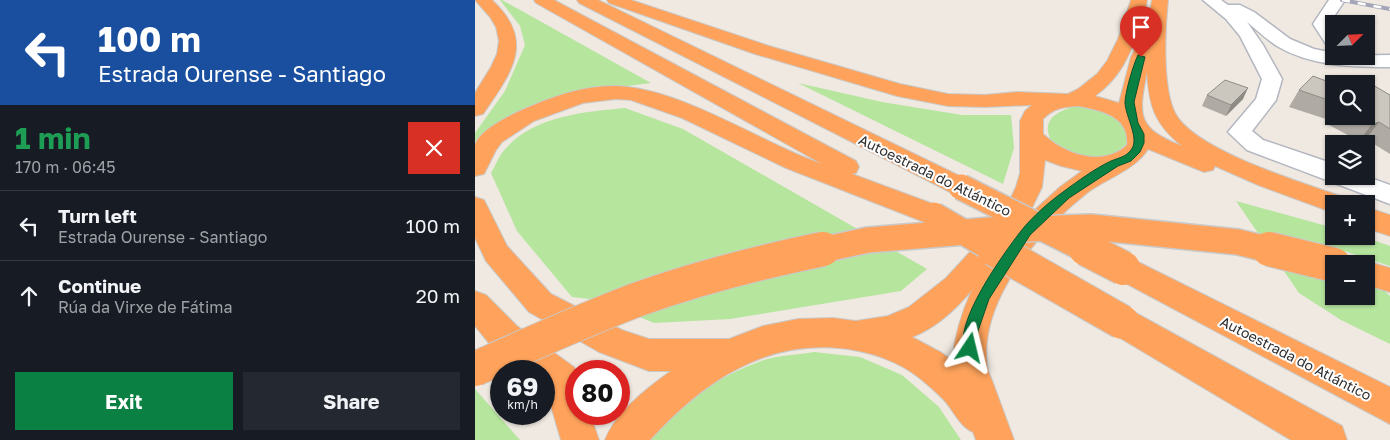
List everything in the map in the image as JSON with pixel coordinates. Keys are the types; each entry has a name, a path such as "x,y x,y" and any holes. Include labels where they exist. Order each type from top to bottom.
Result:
{"highway":[{"path":"475,109 504,61 509,47 507,34 497,11 482,0"},
{"path":"542,0 934,215 1328,440"},
{"name":"Autoestrada do Atlántico","path":"585,0 1123,268 1390,406"},
{"path":"615,0 762,50 897,90 948,100 985,101 1017,98 1053,91 1077,82 1104,68 1124,50"},
{"path":"624,440 673,390 729,355 773,338 817,332 859,334 903,326 934,307 959,285 989,251 1011,222 1028,191 1032,165 1030,126 1033,116 1039,109 1051,103 1069,100 1092,90 1113,71 1124,50 1139,0"},
{"path":"1160,0 1157,24 1157,76 1165,114 1172,126 1199,148 1225,161 1325,201"},
{"path":"1032,136 1041,147 1075,163 1096,166 1115,163 1127,159 1135,152 1139,143 1130,102 1141,57 1157,24"},
{"path":"475,168 479,156 497,134 525,118 553,104 586,96 616,92 632,94 695,114 783,158 934,215"},
{"path":"1017,98 1090,101 1107,106 1122,113 1136,128 1167,149 1213,168 1325,202"},
{"path":"995,439 969,364 971,331 983,297 1026,232 1065,196 1115,163"},
{"path":"475,207 495,253 540,303 611,341 649,354 729,355"},
{"path":"1375,220 1390,226"},
{"path":"475,369 551,334 637,300 683,285 782,258 868,240 990,230 1091,227 1238,242 1325,263"},
{"path":"1375,276 1390,280"},
{"path":"475,304 505,338 561,379 580,440"},
{"path":"859,334 899,346 935,367 967,398 995,439"}],"street":[{"path":"1212,0 1242,11 1294,48 1325,54"},
{"path":"1212,0 1234,16 1256,46 1272,79 1266,100 1239,132 1255,145 1325,171"},
{"path":"1325,18 1321,24 1325,30"},
{"path":"1375,60 1390,61"},
{"path":"1364,185 1390,195"}],"green space":[{"path":"500,0 651,83 572,93 489,131 475,142 475,133 505,91 525,45 520,26"},
{"path":"798,83 882,102 962,115 1011,115 1014,148 1003,184"},
{"path":"1074,106 1102,109 1122,122 1128,138 1126,145 1112,155 1103,158 1081,158 1052,143 1048,128 1051,118"},
{"path":"625,108 683,129 927,269 901,291 730,319 654,323 599,300 572,297 517,231 491,173 501,155 527,131 558,118 575,114"},
{"path":"1236,201 1325,226 1325,245 1375,245 1375,241 1390,246 1390,266 1375,261 1375,255 1356,255 1344,251 1348,255 1325,255 1325,305 1375,305 1375,282 1390,296 1390,344 1341,320 1299,293"},
{"path":"814,352 860,357 902,375 939,407 961,440 648,440 673,414 701,392 731,374 770,358"},
{"path":"475,389 490,406 490,425 507,425 520,440 475,440"}],"building":[{"path":"1313,76 1325,81 1325,99 1299,90"},
{"path":"1225,80 1248,88 1231,105 1207,95"},
{"path":"1375,86 1390,95 1390,129 1379,122 1375,123"}],"railway":[{"path":"1342,0 1390,9"}],"route":[{"path":"970,348 971,331 983,297 1026,232 1065,196 1115,163 1127,159 1135,152 1139,143 1139,134 1133,123 1130,102 1141,57"}]}
